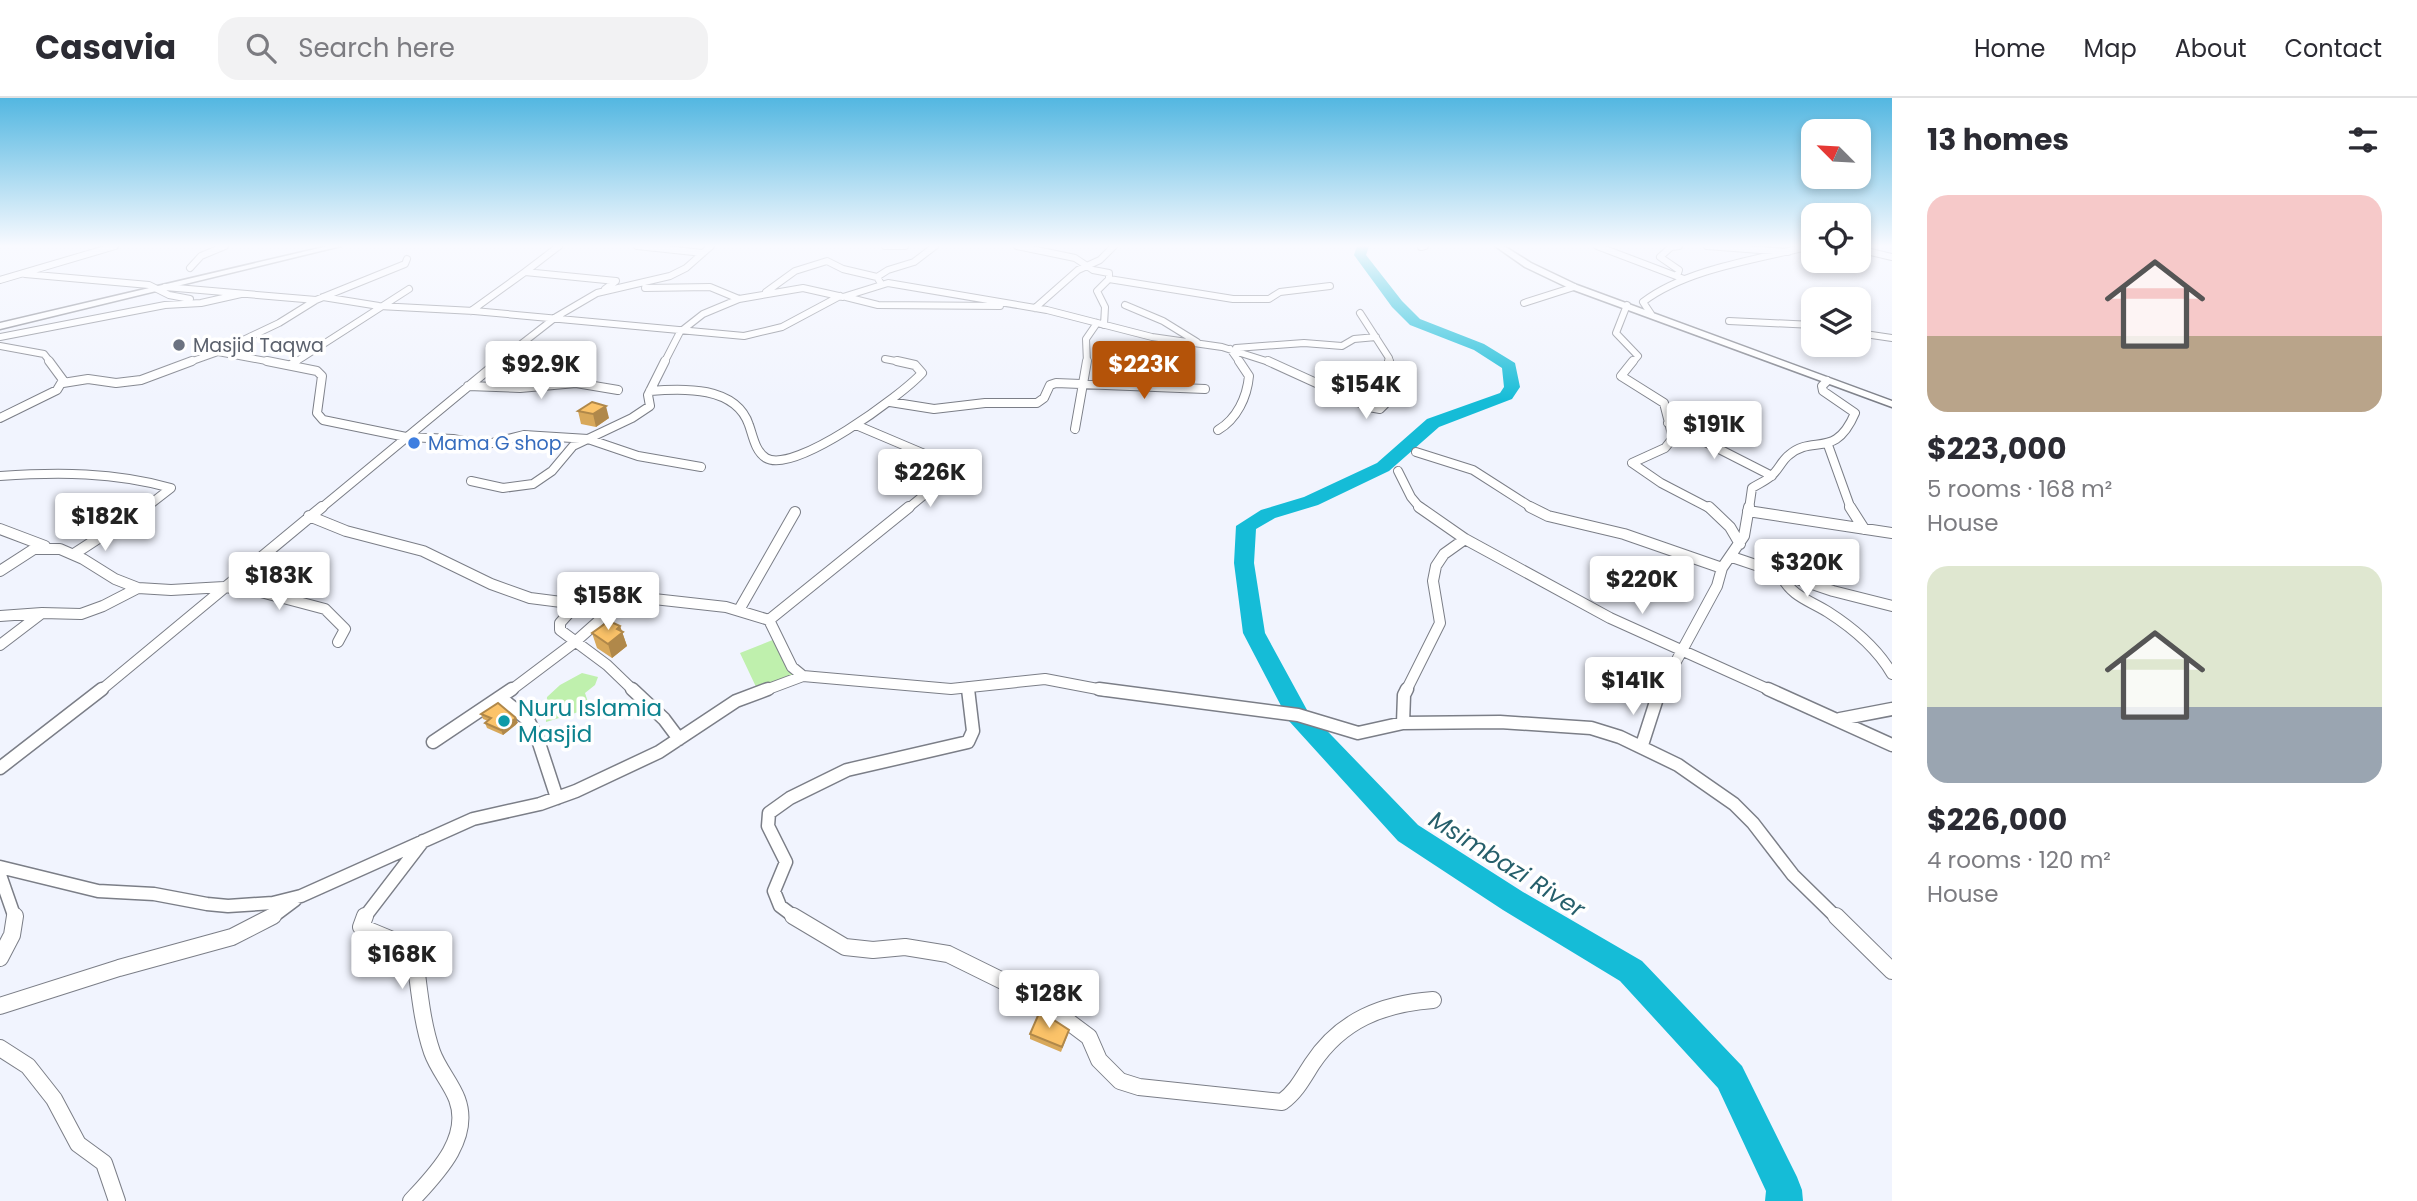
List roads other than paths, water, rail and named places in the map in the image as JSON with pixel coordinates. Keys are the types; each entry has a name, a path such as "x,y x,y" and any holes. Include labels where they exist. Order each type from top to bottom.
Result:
{"street":[{"path":"0,326 121,297"},
{"path":"191,297 206,302"},
{"path":"0,337 165,305 226,297"},
{"path":"309,297 744,336 761,335 785,326 841,297"},
{"path":"291,365 397,297"},
{"path":"471,311 490,297"},
{"path":"0,768 107,685 468,386 552,320 590,297"},
{"path":"471,481 507,490 528,486 549,474 572,447 621,425 650,406 650,391 680,331 703,314 745,297"},
{"path":"844,297 873,304 913,307 1017,304"},
{"path":"980,297 1163,339 1198,342 1230,349 1268,361 1377,409 1386,403 1390,362 1360,313"},
{"path":"1035,308 1047,297"},
{"path":"1075,429 1081,384 1089,356 1086,339 1100,324 1105,307 1100,297"},
{"path":"1224,297 1271,297"},
{"path":"1524,303 1541,297"},
{"path":"1604,297 1892,404"},
{"path":"1647,297 1643,304 1651,314"},
{"path":"0,418 57,390 63,383 83,379 116,383 141,380 218,352 279,323 319,298"},
{"path":"1125,305 1163,321 1198,342"},
{"path":"1626,305 1616,333 1638,356 1621,376 1664,403 1673,442 1655,454 1632,463 1671,489 1709,504 1735,531 1740,544"},
{"path":"1730,321 1801,326"},
{"path":"1871,335 1892,338"},
{"path":"1230,349 1304,343 1342,346 1354,339 1376,337"},
{"path":"0,346 44,354 58,371 63,383"},
{"path":"1218,430 1228,426 1245,396 1250,378 1230,349"},
{"path":"218,352 320,373 317,413 323,420 406,437 460,440 484,445 524,435 588,439 638,456 701,467"},
{"path":"650,391 696,388 722,398 746,416 758,449 771,460 808,452 856,425 919,378 922,370 915,365 886,359"},
{"path":"1642,745 1661,687 1717,586 1722,568 1740,544 1752,488 1772,476 1789,454 1805,447 1828,445 1849,427 1855,413 1823,391 1822,386 1827,381"},
{"path":"468,386 520,388 576,383 618,390"},
{"path":"890,402 934,409 985,403 1033,403 1040,402 1053,384 1146,387 1157,385 1205,389"},
{"path":"1668,423 1772,476"},
{"path":"769,620 929,491 959,473 960,469 956,467 856,425"},
{"path":"1228,426 1235,435"},
{"path":"1828,445 1846,487 1842,489 1847,503 1864,529"},
{"path":"1416,452 1473,470 1518,501 1548,516 1624,534 1722,568"},
{"path":"1398,471 1411,497 1421,509 1465,539 1610,618 1892,745"},
{"path":"0,476 51,473 113,475 171,488 125,523 74,554"},
{"path":"1748,511 1892,533"},
{"path":"740,610 795,512"},
{"path":"309,516 346,531 423,551 491,584 530,598 577,604 654,599 740,610 769,620 792,667 803,676"},
{"path":"0,529 74,554 118,580 138,588 182,590 225,587 281,597 325,609 345,629 338,642"},
{"path":"1404,723 1404,695 1440,624 1441,613 1433,589 1436,562 1447,550 1465,539"},
{"path":"0,571 26,554 45,546"},
{"path":"1732,557 1781,575 1892,606"},
{"path":"1781,575 1787,590 1838,619 1878,656 1892,674"},
{"path":"0,616 27,612 75,616 138,588"},
{"path":"433,742 473,712 500,698 575,642 620,602"},
{"path":"577,604 559,627 607,665 664,719 678,739"},
{"path":"0,645 42,613"},
{"path":"0,1006 132,964 232,937 267,921 301,896 425,838 480,816 557,798 635,764 736,701 803,676 968,690 1045,679 1136,696 1298,715 1358,733 1404,723 1556,724 1591,728 1642,745 1687,771 1734,804 1753,823 1793,875 1892,971"},
{"path":"968,690 973,731 968,742 847,770 790,798 769,813 768,826 786,862 774,891 780,906 789,914 845,947 873,950 905,947 948,954 1021,990 1041,1000 1089,1037 1099,1060 1114,1076 1139,1087 1184,1089 1282,1102 1298,1087 1321,1051 1340,1029 1361,1015 1410,1001 1433,1000"},
{"path":"500,698 528,720 537,737 557,798"},
{"path":"1839,719 1892,709"},
{"path":"411,1201 453,1146 460,1109 452,1090 438,1069 432,1052 414,951 361,926 365,916 425,838"},
{"path":"0,867 65,881 92,890 154,894 207,904 228,906 272,903 301,896"},
{"path":"0,875 15,907 17,918 15,931 0,958"},
{"path":"0,1048 28,1066 54,1099 78,1144 104,1163 117,1201"}],"waterway":[{"name":"Msimbazi River","path":"1392,297 1415,322 1479,347 1510,366 1512,387 1506,396 1433,423 1383,467 1311,501 1268,514 1246,526 1244,563 1254,633 1298,715 1408,833 1513,901 1631,971 1730,1077 1784,1190 1784,1201"}],"place":[{"name":"Masjid Taqwa","path":"179,345"},
{"name":"Mama G shop","path":"414,443"},
{"name":"Nuru Islamia Masjid","path":"504,721"}]}
